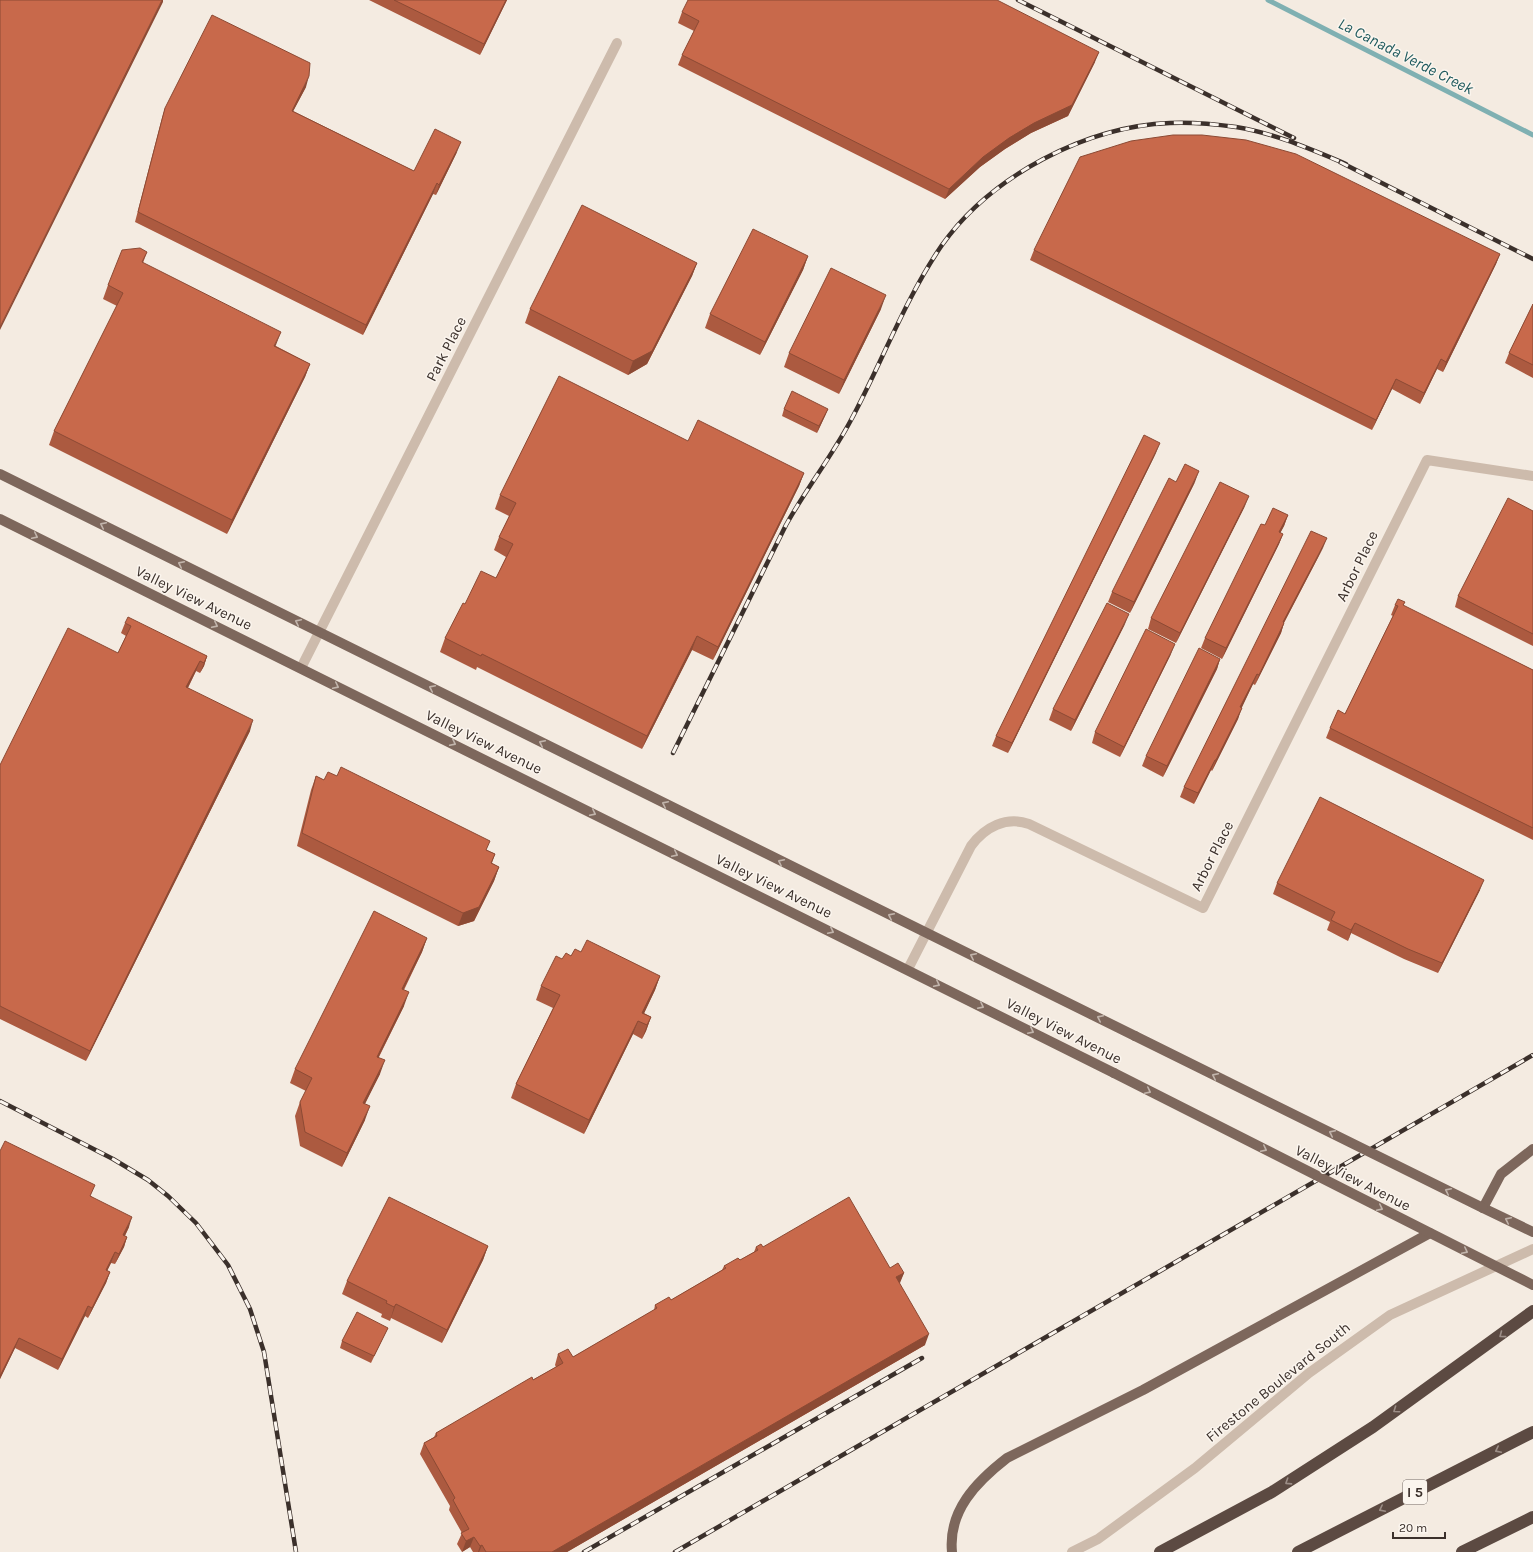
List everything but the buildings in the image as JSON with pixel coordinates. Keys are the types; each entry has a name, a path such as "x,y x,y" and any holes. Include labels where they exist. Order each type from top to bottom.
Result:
{"highway":[{"path":"1160,1552 1272,1492 1373,1427 1533,1311"},
{"name":"I 5","path":"1298,1552 1533,1432"},
{"path":"1462,1552 1533,1517"}],"main road":[{"name":"Valley View Avenue","path":"0,474 1008,974 1533,1232"},
{"name":"Valley View Avenue","path":"0,519 966,998 1533,1286"},
{"path":"1483,1208 1501,1174 1533,1149"},
{"path":"952,1552 954,1521 968,1494 987,1473 1007,1458 1143,1390 1430,1233"}],"street":[{"name":"Park Place","path":"302,668 617,44"},
{"name":"Arbor Place","path":"908,969 976,839 994,825 1012,821 1029,824 1203,908 1427,460 1533,476"},
{"name":"Firestone Boulevard South","path":"1072,1552 1098,1539 1195,1468 1309,1373 1390,1315 1533,1249"}],"waterway":[{"name":"La Canada Verde Creek","path":"1268,0 1533,135"}],"railway":[{"path":"1018,0 1294,138"},
{"path":"673,753 786,525 836,447 851,420 917,287 942,245 962,220 986,197 1043,159 1074,145 1106,134 1138,126 1170,123 1211,124 1236,127 1264,133 1292,142 1346,164"},
{"path":"1340,162 1533,259"},
{"path":"675,1552 1533,1055"},
{"path":"0,1101 113,1159 148,1180 168,1196 196,1223 228,1265 250,1309 264,1352 296,1552"},
{"path":"584,1552 922,1358"}]}
